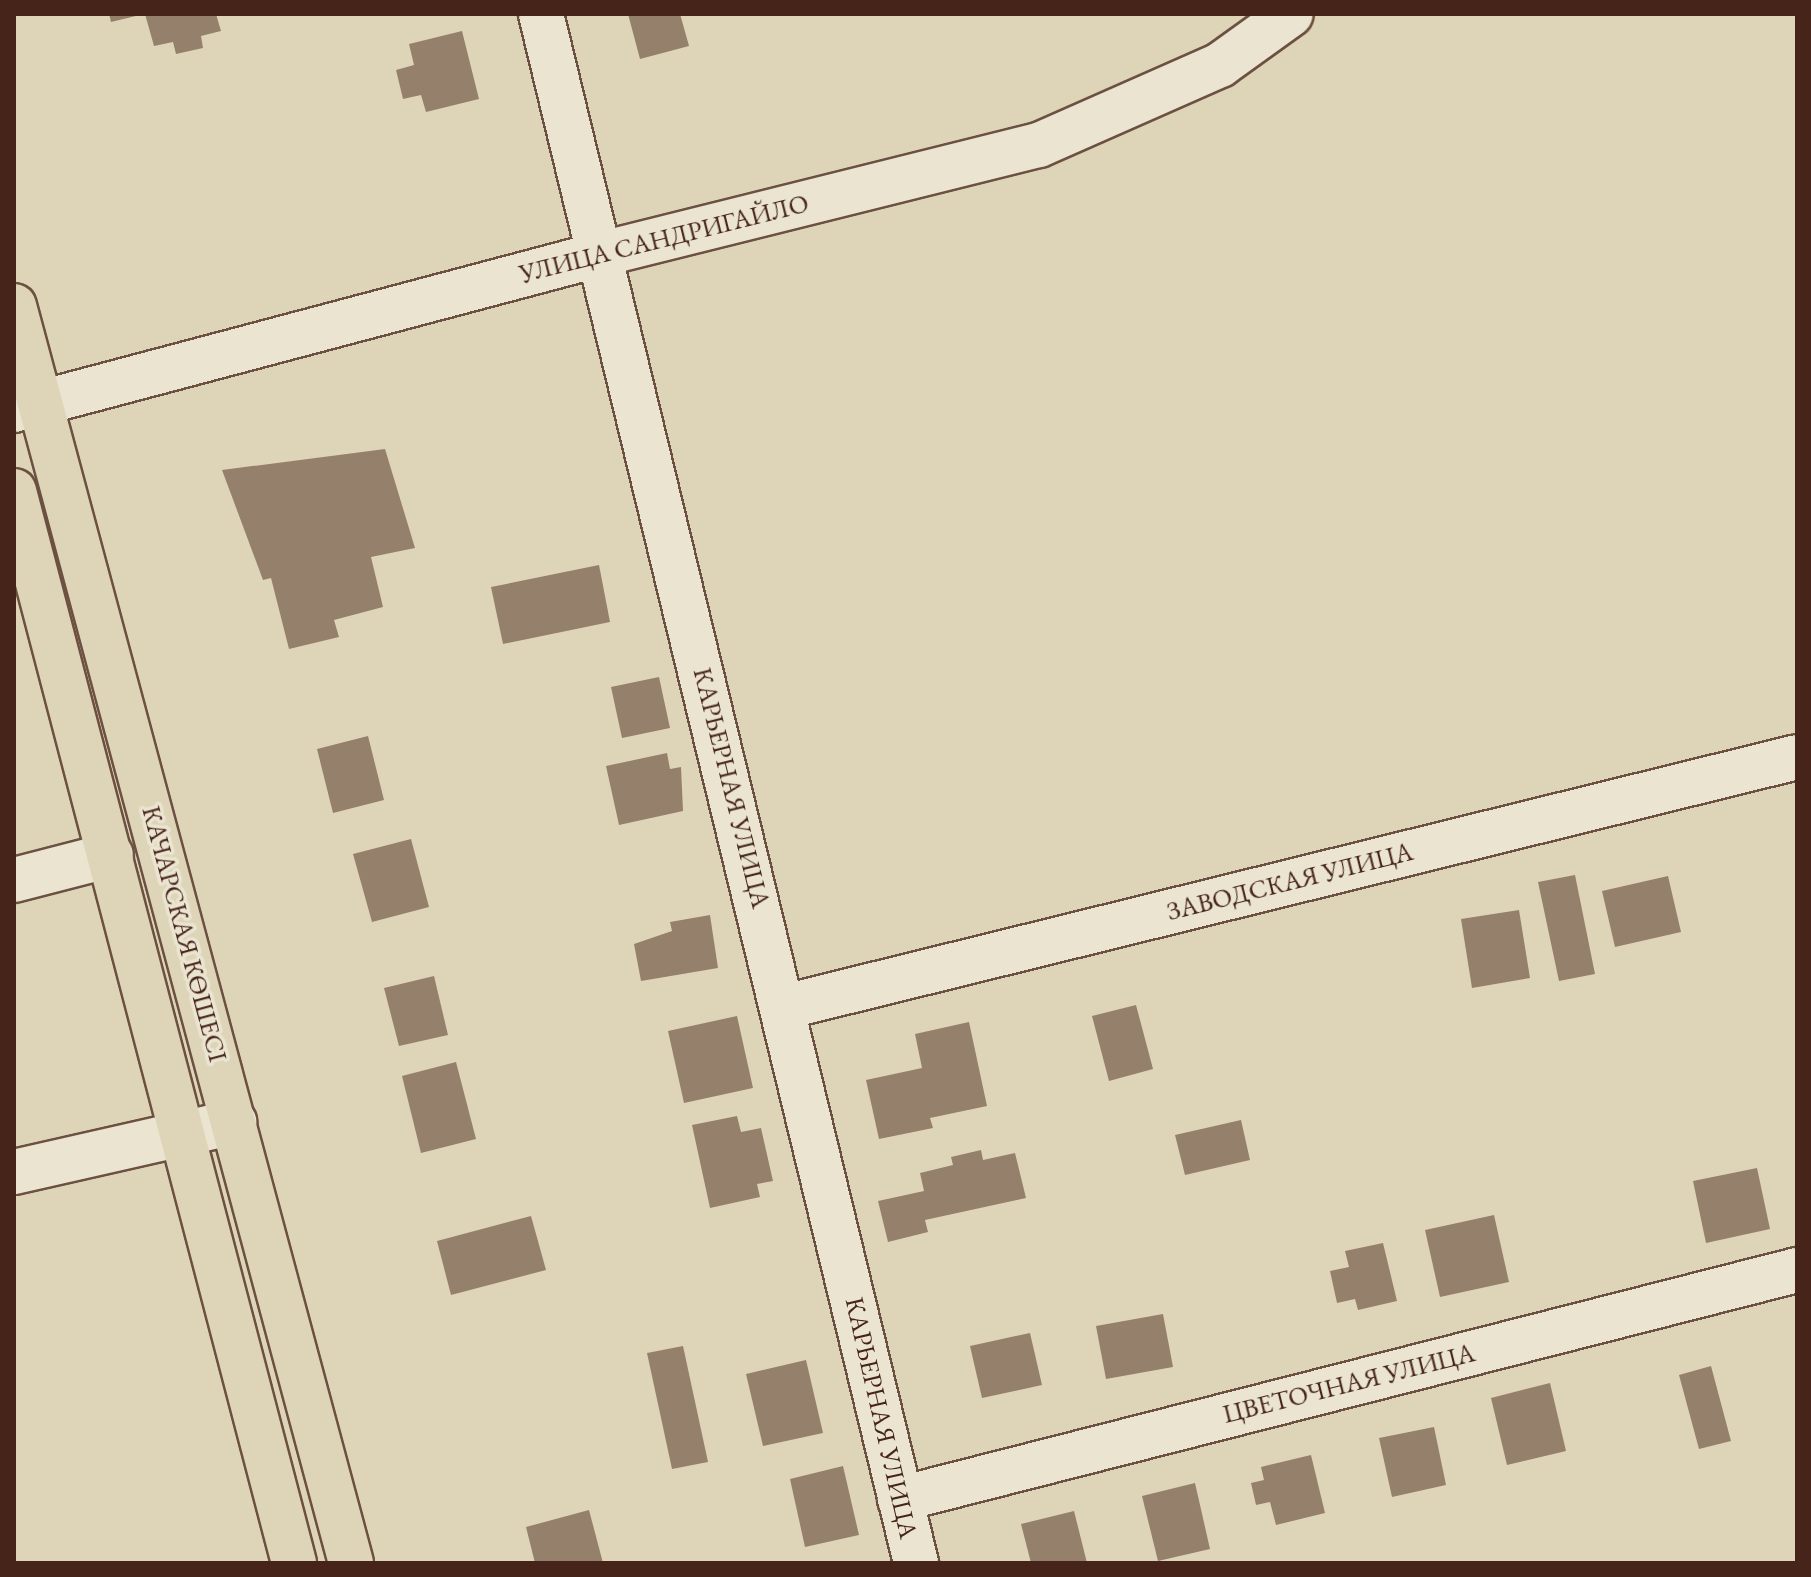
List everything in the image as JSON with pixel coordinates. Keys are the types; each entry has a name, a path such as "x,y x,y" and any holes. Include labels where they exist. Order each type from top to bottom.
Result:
{"main road":[{"name":"КАЧАРСКАЯ КӨШЕСІ","path":"14,306 27,406 234,1122 351,1563"},
{"name":"КАЧАРСКАЯ КӨШЕСІ","path":"14,491 294,1563"}],"street":[{"name":"КАРЬЕРНАЯ УЛИЦА","path":"541,14 784,1007 916,1563"},
{"name":"УЛИЦА САНДРИГАЙЛО","path":"27,406 601,254 1039,145 1220,65 1291,14"},
{"name":"ЗАВОДСКАЯ УЛИЦА","path":"784,1007 1797,757"},
{"path":"14,880 111,855"},
{"path":"14,1172 234,1122"},
{"name":"ЦВЕТОЧНАЯ УЛИЦА","path":"900,1499 1797,1270"}],"building":[{"path":"109,14 140,14 140,15 111,22"},
{"path":"145,14 216,14 221,31 201,36 203,48 176,54 173,42 154,46"},
{"path":"628,14 680,14 689,46 640,59"},
{"path":"462,31 479,99 426,112 421,95 403,99 396,70 414,65 409,44"},
{"path":"385,449 415,548 371,557 383,607 334,620 339,637 289,649 271,578 263,580 222,470"},
{"path":"599,565 610,622 503,644 491,587"},
{"path":"659,677 670,728 622,738 611,687"},
{"path":"368,736 384,800 333,813 317,749"},
{"path":"667,753 670,769 681,767 683,811 619,825 606,766"},
{"path":"411,839 429,907 372,922 353,854"},
{"path":"1575,875 1595,974 1559,981 1538,882"},
{"path":"1668,876 1681,932 1615,947 1602,891"},
{"path":"1519,910 1530,978 1472,988 1461,919"},
{"path":"710,915 718,968 641,981 634,944 672,931 670,922"},
{"path":"434,976 448,1035 399,1046 384,988"},
{"path":"1136,1005 1153,1069 1109,1081 1092,1016"},
{"path":"737,1016 753,1088 684,1103 668,1031"},
{"path":"969,1022 987,1106 930,1118 933,1128 879,1139 866,1080 922,1068 915,1034"},
{"path":"456,1062 476,1139 421,1153 402,1076"},
{"path":"737,1116 741,1132 761,1128 773,1181 757,1184 760,1197 710,1208 692,1125"},
{"path":"1241,1120 1250,1160 1185,1175 1175,1135"},
{"path":"981,1150 983,1160 1015,1153 1026,1198 925,1220 928,1232 888,1242 878,1201 924,1191 920,1173 953,1165 951,1157"},
{"path":"1757,1168 1770,1229 1706,1243 1693,1181"},
{"path":"1494,1215 1509,1282 1440,1297 1425,1230"},
{"path":"531,1216 546,1270 451,1295 437,1241"},
{"path":"1383,1243 1397,1301 1358,1310 1355,1299 1337,1303 1330,1271 1349,1267 1345,1251"},
{"path":"1163,1314 1173,1367 1106,1379 1096,1326"},
{"path":"1030,1333 1042,1385 982,1398 970,1346"},
{"path":"683,1346 708,1462 672,1469 647,1353"},
{"path":"806,1360 823,1433 763,1446 746,1374"},
{"path":"1711,1366 1731,1441 1699,1449 1679,1375"},
{"path":"1550,1383 1566,1451 1507,1465 1491,1398"},
{"path":"1434,1427 1446,1485 1392,1497 1379,1438"},
{"path":"1311,1455 1325,1513 1276,1525 1270,1502 1256,1505 1251,1483 1264,1480 1261,1467"},
{"path":"843,1466 859,1535 805,1547 790,1479"},
{"path":"1195,1483 1210,1549 1158,1561 1142,1496"},
{"path":"589,1510 603,1563 535,1563 526,1527"},
{"path":"1074,1511 1087,1563 1031,1563 1021,1524"}]}
